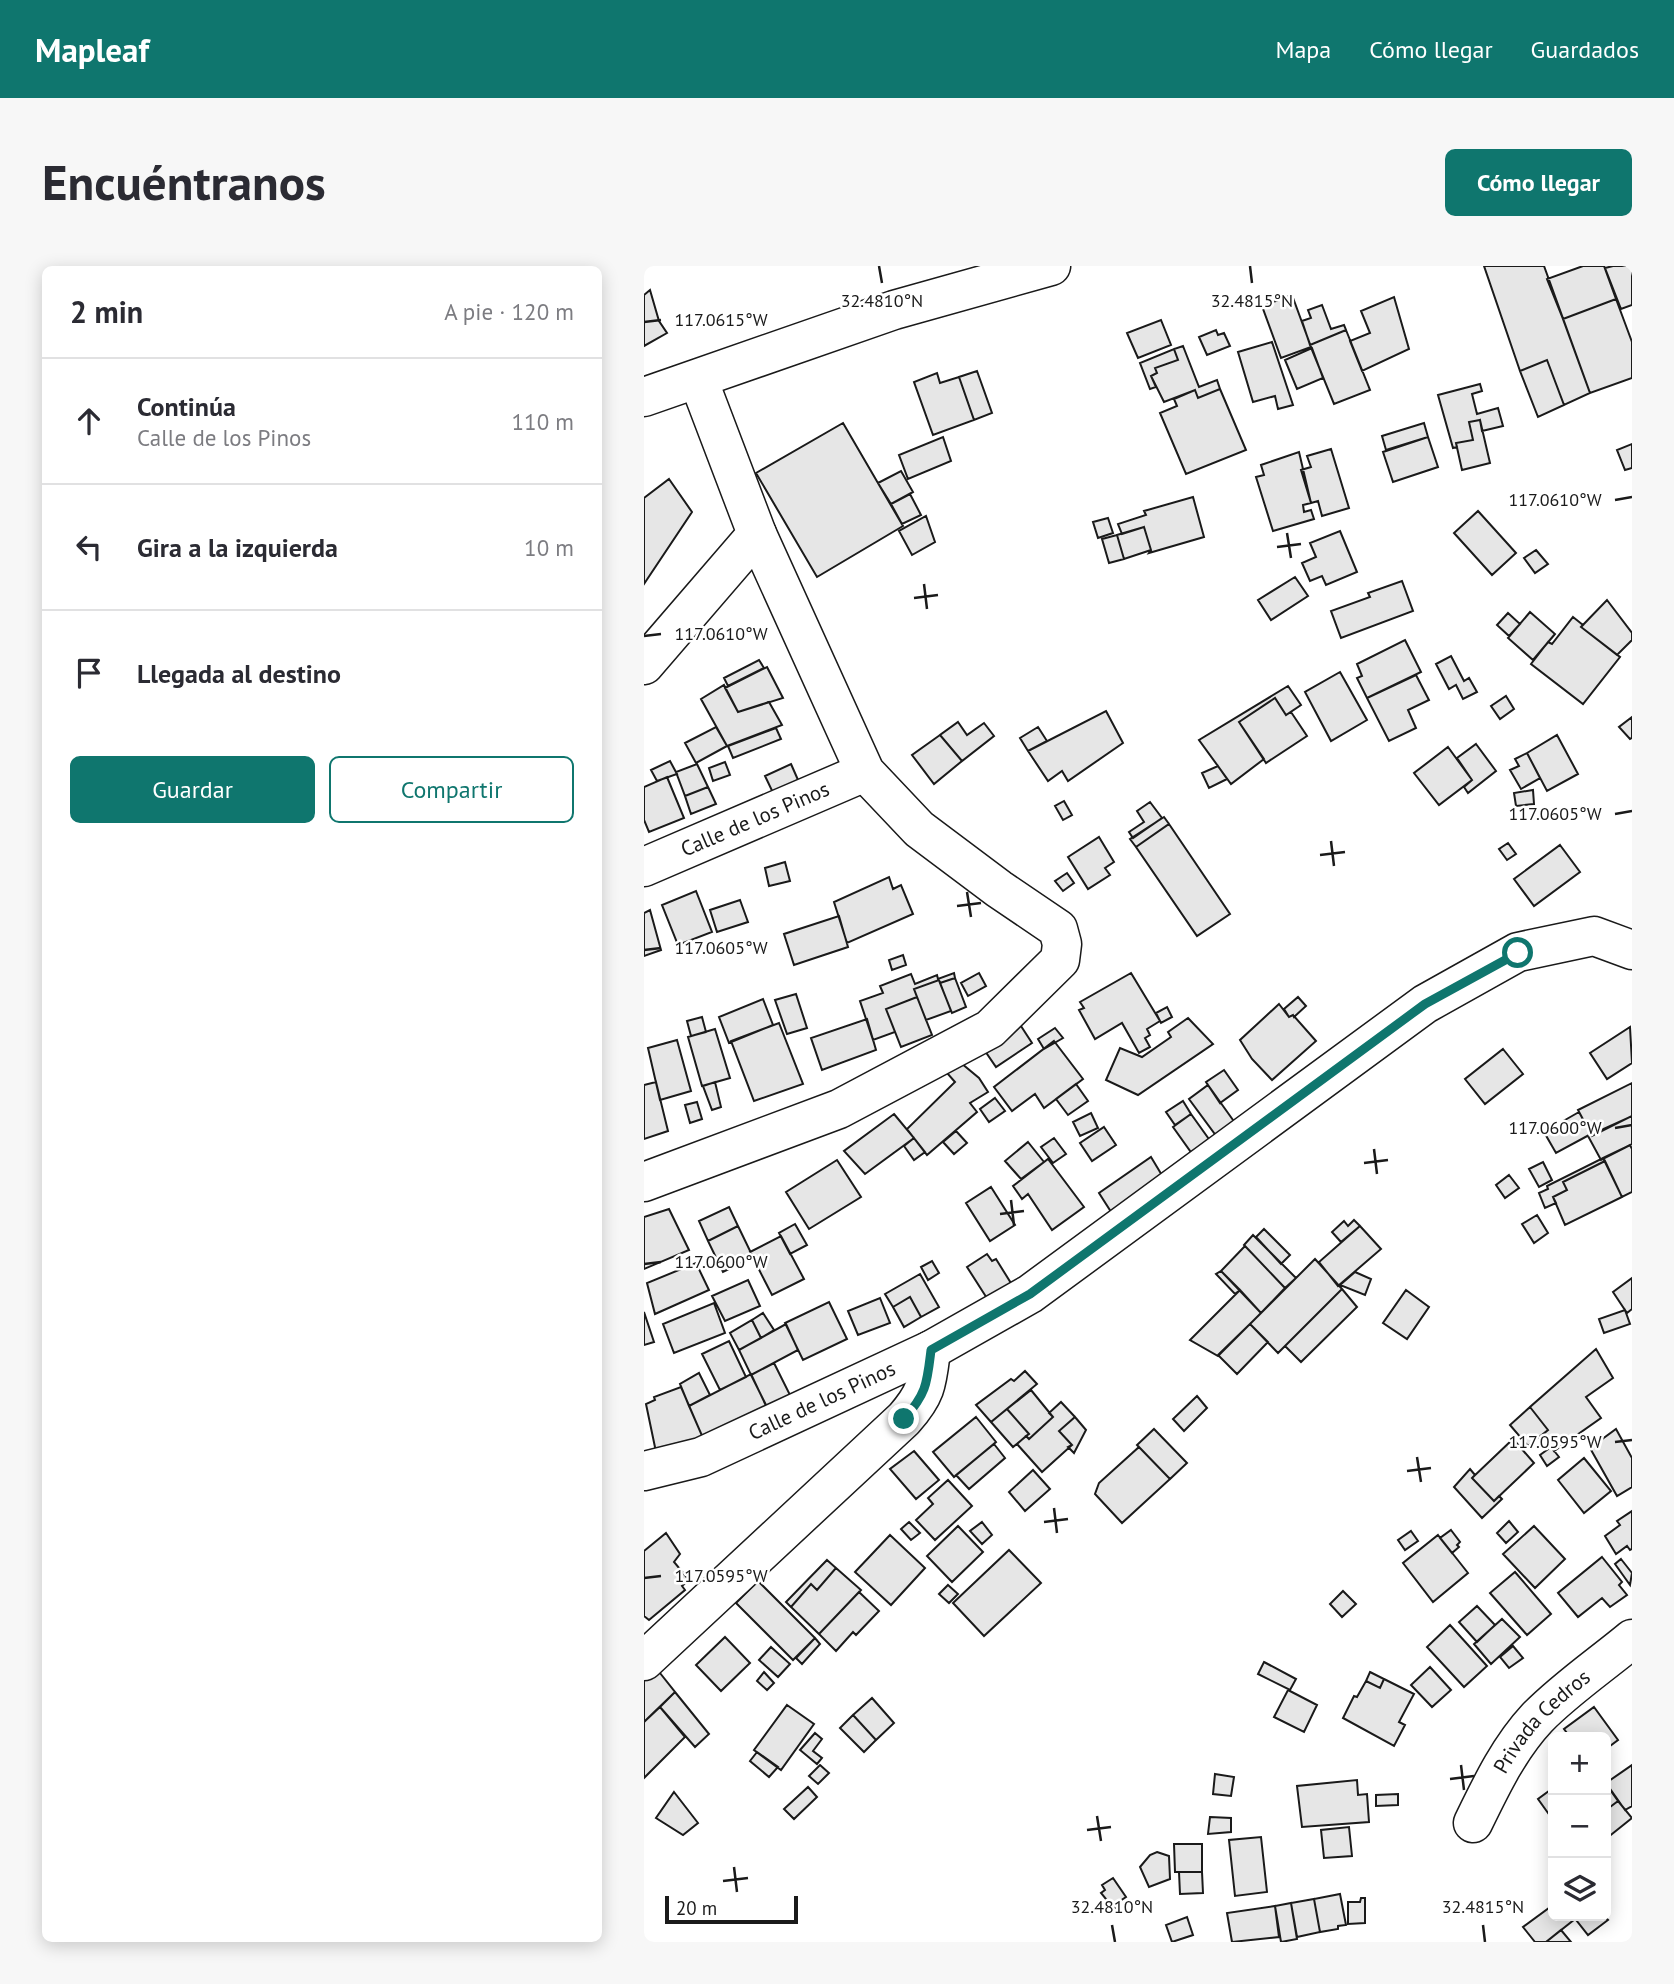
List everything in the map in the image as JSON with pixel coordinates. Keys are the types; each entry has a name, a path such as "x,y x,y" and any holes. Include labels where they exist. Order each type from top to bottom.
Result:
{"street":[{"path":"644,397 894,310 1051,266"},
{"path":"644,1182 839,1110 990,1029 1060,960 1062,944 1058,929 919,829 864,772 757,534 698,379"},
{"path":"644,665 757,534"},
{"name":"Calle de los Pinos","path":"644,867 864,772"},
{"name":"Calle de los Pinos","path":"644,1471 701,1457 931,1350 1030,1294 1425,1004 1518,953 1594,936 1632,950"},
{"path":"644,1661 904,1419 918,1403 926,1387 931,1350"},
{"name":"Privada Cedros","path":"1473,1823 1497,1774 1518,1741 1538,1717 1632,1639"}],"building":[{"path":"1484,266 1544,266 1590,393 1564,405 1547,360 1520,371"},
{"path":"1583,266 1604,266 1616,299 1563,319 1547,279"},
{"path":"1632,266 1632,305 1621,309 1605,268"},
{"path":"650,290 659,321 667,333 644,346 644,295"},
{"path":"1292,295 1311,347 1281,358 1262,306"},
{"path":"1394,297 1409,349 1362,371 1350,341 1370,333 1361,311"},
{"path":"1616,299 1632,342 1632,378 1590,393 1563,319"},
{"path":"1322,305 1331,329 1344,325 1346,330 1310,345 1302,321 1311,318 1308,310"},
{"path":"1161,320 1171,345 1138,358 1127,333"},
{"path":"1216,330 1218,335 1224,333 1230,346 1207,355 1199,337"},
{"path":"1346,330 1370,390 1334,404 1310,345"},
{"path":"1272,342 1293,405 1278,409 1275,396 1253,402 1238,352"},
{"path":"1183,346 1199,387 1217,380 1220,389 1198,398 1195,390 1164,402 1151,376 1157,373 1155,368 1178,360 1174,349"},
{"path":"1312,348 1323,378 1297,389 1285,360"},
{"path":"1174,349 1178,360 1155,368 1157,373 1151,376 1156,387 1150,389 1140,363"},
{"path":"1547,360 1564,405 1538,417 1520,371"},
{"path":"977,371 992,413 974,420 959,377"},
{"path":"937,373 940,383 959,377 974,420 933,435 914,382"},
{"path":"1480,384 1482,391 1472,394 1477,414 1498,408 1503,426 1482,431 1480,420 1469,422 1473,440 1456,443 1457,447 1453,448 1438,395"},
{"path":"1220,389 1246,450 1186,474 1160,413 1177,406 1174,399 1195,390 1198,398"},
{"path":"1480,420 1490,463 1462,470 1456,443 1473,440 1469,422"},
{"path":"843,423 903,526 817,577 756,473"},
{"path":"1424,423 1428,437 1386,450 1382,436"},
{"path":"943,437 951,461 908,479 899,455"},
{"path":"1428,437 1438,467 1393,482 1383,452"},
{"path":"1632,444 1632,468 1625,470 1617,450"},
{"path":"1331,449 1349,508 1322,516 1318,501 1311,503 1301,470 1311,467 1307,456"},
{"path":"1299,452 1311,503 1303,505 1304,512 1311,510 1314,519 1273,531 1256,477 1264,475 1261,465"},
{"path":"901,471 913,492 891,504 878,483"},
{"path":"669,479 692,512 644,584 644,498"},
{"path":"910,494 921,515 902,524 891,504"},
{"path":"1193,497 1204,537 1149,553 1151,550 1144,527 1122,534 1118,524 1146,515 1144,511"},
{"path":"1478,511 1516,553 1492,575 1454,533"},
{"path":"926,516 935,542 912,555 899,531"},
{"path":"1108,518 1113,533 1098,538 1093,522"},
{"path":"1144,527 1151,550 1124,559 1117,535"},
{"path":"1340,531 1357,572 1326,585 1322,576 1310,581 1302,563 1316,557 1310,543"},
{"path":"1117,535 1124,559 1109,563 1102,539"},
{"path":"1536,550 1548,564 1535,573 1524,558"},
{"path":"1295,577 1308,596 1271,620 1258,600"},
{"path":"1402,581 1413,611 1341,638 1331,611 1370,597 1368,593"},
{"path":"1607,600 1632,633 1632,640 1617,655 1581,627"},
{"path":"1530,612 1555,634 1533,660 1508,638"},
{"path":"1508,613 1520,624 1509,636 1497,625"},
{"path":"1573,617 1583,625 1581,627 1620,657 1583,704 1531,664 1548,642 1552,644"},
{"path":"1405,640 1421,672 1367,698 1357,678 1362,676 1357,664"},
{"path":"1451,656 1464,681 1469,678 1477,692 1463,699 1456,685 1449,689 1436,664"},
{"path":"759,660 764,668 728,686 724,678"},
{"path":"767,667 783,698 738,712 725,688"},
{"path":"1340,672 1367,720 1331,741 1305,692"},
{"path":"1416,675 1429,700 1408,710 1416,728 1389,741 1367,698"},
{"path":"724,685 738,712 769,702 782,725 727,746 701,699"},
{"path":"1288,686 1301,705 1286,715 1275,698 1239,722 1264,759 1231,784 1199,740"},
{"path":"1506,696 1514,709 1500,719 1491,706"},
{"path":"1275,698 1286,715 1291,712 1307,736 1266,763 1239,722"},
{"path":"1106,711 1123,743 1068,781 1062,771 1048,781 1028,751"},
{"path":"1632,717 1632,738 1630,739 1619,727"},
{"path":"958,722 967,735 984,723 994,736 962,761 940,735"},
{"path":"716,727 727,746 696,763 685,743"},
{"path":"1038,727 1047,741 1028,751 1020,738"},
{"path":"776,728 781,739 733,758 728,746"},
{"path":"940,735 962,761 934,784 912,755"},
{"path":"1557,735 1578,774 1547,791 1527,753"},
{"path":"1476,744 1496,771 1468,793 1464,787 1472,780 1457,758"},
{"path":"1448,747 1472,780 1439,805 1414,773"},
{"path":"1527,753 1540,778 1521,789 1510,770 1519,766 1515,759"},
{"path":"670,761 677,774 657,781 651,770"},
{"path":"725,762 730,775 713,781 709,768"},
{"path":"697,764 708,787 685,796 676,772"},
{"path":"791,764 802,789 776,799 765,776"},
{"path":"1218,766 1227,779 1209,788 1202,773"},
{"path":"667,777 684,818 649,832 644,820 644,787"},
{"path":"708,787 716,804 691,814 685,796"},
{"path":"1533,790 1534,804 1516,806 1514,793"},
{"path":"1064,801 1072,815 1063,820 1055,806"},
{"path":"1150,802 1162,818 1133,838 1129,832 1144,822 1137,811"},
{"path":"1164,817 1169,824 1136,847 1130,839"},
{"path":"1169,824 1230,914 1197,936 1136,847"},
{"path":"1099,837 1114,862 1105,868 1110,875 1088,889 1068,857"},
{"path":"1508,843 1516,854 1507,860 1499,849"},
{"path":"1560,845 1580,872 1534,906 1514,879"},
{"path":"785,862 790,881 769,886 765,868"},
{"path":"1067,873 1074,883 1063,891 1055,881"},
{"path":"889,877 893,889 901,885 913,914 847,943 834,902"},
{"path":"696,891 712,932 678,945 662,905"},
{"path":"740,900 748,922 717,932 710,910"},
{"path":"650,910 661,950 644,956 644,913"},
{"path":"839,916 848,947 794,965 784,934"},
{"path":"903,955 906,965 892,970 889,960"},
{"path":"954,973 955,978 940,983 939,980 914,989 917,997 886,1009 895,1032 873,1040 860,1001 883,993 880,986 911,974 915,984 937,975 938,979"},
{"path":"979,973 986,986 968,996 961,983"},
{"path":"1131,973 1160,1021 1147,1029 1150,1035 1145,1038 1150,1047 1139,1053 1122,1023 1095,1039 1079,1010 1084,1008 1080,1002"},
{"path":"955,978 966,1007 952,1013 940,983"},
{"path":"939,980 951,1011 926,1020 914,989"},
{"path":"796,994 807,1028 787,1034 775,1000"},
{"path":"917,997 932,1035 901,1047 886,1009"},
{"path":"1298,997 1306,1006 1294,1017 1289,1017 1284,1009"},
{"path":"763,999 773,1025 729,1043 719,1017"},
{"path":"1279,1004 1289,1017 1293,1015 1316,1041 1272,1080 1252,1059 1240,1040"},
{"path":"1167,1007 1172,1017 1161,1023 1156,1013"},
{"path":"702,1017 706,1032 691,1036 687,1021"},
{"path":"1188,1018 1213,1044 1138,1095 1106,1080 1120,1048 1142,1057 1171,1037 1168,1032"},
{"path":"867,1019 876,1050 822,1070 811,1038"},
{"path":"779,1023 803,1084 754,1101 731,1041"},
{"path":"1019,1023 1032,1043 996,1067 983,1048"},
{"path":"1630,1027 1632,1063 1607,1079 1590,1053"},
{"path":"1055,1028 1063,1038 1044,1049 1038,1039"},
{"path":"715,1029 730,1078 702,1086 688,1037"},
{"path":"677,1040 691,1091 660,1100 648,1048"},
{"path":"1054,1041 1083,1079 1044,1108 1035,1094 1012,1111 994,1087"},
{"path":"1503,1049 1523,1074 1485,1104 1465,1079"},
{"path":"961,1063 979,1078 988,1092 970,1103 977,1112 927,1155 907,1129 955,1082 947,1073"},
{"path":"1224,1070 1238,1090 1220,1103 1206,1082"},
{"path":"656,1082 668,1131 644,1139 644,1085"},
{"path":"715,1082 721,1107 712,1110 703,1086"},
{"path":"1632,1083 1632,1116 1592,1136 1578,1110"},
{"path":"1076,1084 1088,1101 1068,1115 1056,1099"},
{"path":"1208,1085 1238,1127 1220,1141 1189,1099"},
{"path":"995,1098 1005,1111 989,1122 980,1109"},
{"path":"1183,1101 1191,1114 1175,1125 1166,1112"},
{"path":"697,1102 702,1119 690,1123 685,1105"},
{"path":"1579,1112 1591,1134 1556,1153 1544,1132"},
{"path":"1091,1113 1098,1128 1080,1136 1073,1122"},
{"path":"894,1114 914,1138 865,1174 844,1151"},
{"path":"1191,1114 1211,1142 1193,1155 1173,1127"},
{"path":"1632,1116 1632,1144 1601,1160 1588,1136"},
{"path":"1104,1127 1116,1145 1092,1161 1080,1143"},
{"path":"956,1131 967,1143 954,1154 943,1142"},
{"path":"914,1138 925,1152 914,1160 904,1146"},
{"path":"1054,1138 1066,1154 1053,1163 1041,1147"},
{"path":"1028,1142 1044,1162 1021,1179 1005,1161"},
{"path":"1630,1145 1632,1192 1622,1197 1603,1158"},
{"path":"1151,1157 1166,1182 1115,1218 1099,1193"},
{"path":"1603,1158 1605,1161 1563,1182 1567,1190 1553,1197 1556,1203 1545,1208 1539,1193 1548,1189 1547,1186"},
{"path":"1048,1159 1084,1207 1052,1230 1028,1194 1022,1199 1013,1186"},
{"path":"837,1160 861,1197 809,1229 786,1192"},
{"path":"1605,1161 1622,1197 1565,1225 1553,1197 1567,1190 1563,1182"},
{"path":"1543,1162 1552,1180 1539,1187 1529,1169"},
{"path":"1509,1175 1519,1188 1505,1198 1496,1185"},
{"path":"991,1187 1015,1225 990,1241 966,1203"},
{"path":"729,1207 738,1226 708,1241 699,1221"},
{"path":"669,1209 689,1250 644,1269 644,1217"},
{"path":"1537,1215 1548,1233 1534,1243 1522,1224"},
{"path":"1354,1220 1360,1226 1341,1242 1332,1232 1344,1221 1348,1226"},
{"path":"795,1224 807,1245 790,1254 779,1233"},
{"path":"738,1226 753,1257 723,1272 708,1241"},
{"path":"1360,1226 1381,1249 1338,1286 1319,1262"},
{"path":"1264,1229 1290,1255 1281,1264 1256,1237"},
{"path":"1253,1235 1296,1278 1285,1288 1244,1245"},
{"path":"781,1236 804,1279 772,1295 750,1252"},
{"path":"1245,1246 1285,1288 1261,1313 1221,1271"},
{"path":"987,1254 992,1261 996,1259 1014,1288 990,1303 967,1267"},
{"path":"1315,1259 1342,1289 1278,1353 1250,1324"},
{"path":"932,1261 939,1273 928,1280 921,1267"},
{"path":"696,1263 709,1290 655,1314 647,1283"},
{"path":"1221,1271 1240,1290 1235,1294 1216,1274"},
{"path":"1355,1272 1371,1279 1365,1295 1340,1285"},
{"path":"920,1274 939,1307 921,1317 910,1297 893,1307 885,1294"},
{"path":"1632,1278 1632,1309 1627,1313 1613,1292"},
{"path":"748,1280 760,1306 725,1321 712,1296"},
{"path":"1342,1289 1357,1307 1301,1362 1285,1346"},
{"path":"1240,1290 1261,1313 1218,1356 1190,1340"},
{"path":"1406,1290 1429,1307 1407,1339 1383,1323"},
{"path":"910,1297 921,1317 904,1327 893,1307"},
{"path":"880,1298 890,1323 858,1335 848,1311"},
{"path":"829,1302 847,1339 803,1360 785,1323"},
{"path":"714,1303 725,1333 674,1353 663,1324"},
{"path":"1625,1310 1630,1324 1604,1333 1599,1319"},
{"path":"644,1312 654,1342 644,1345"},
{"path":"763,1313 774,1330 761,1338 752,1320"},
{"path":"752,1320 761,1338 739,1350 730,1333"},
{"path":"786,1324 798,1350 751,1375 739,1350"},
{"path":"1250,1324 1268,1342 1237,1374 1218,1355"},
{"path":"729,1341 746,1377 720,1390 702,1354"},
{"path":"1596,1349 1613,1378 1586,1397 1601,1418 1554,1451 1542,1435 1548,1430 1530,1407"},
{"path":"774,1363 790,1395 767,1407 751,1375"},
{"path":"1025,1371 1037,1384 991,1422 976,1405"},
{"path":"699,1373 710,1395 689,1406 680,1384"},
{"path":"751,1374 768,1410 703,1438 689,1406"},
{"path":"681,1387 703,1438 656,1452 646,1404 655,1400 654,1397"},
{"path":"1031,1390 1053,1417 1029,1439 1026,1436 1029,1434 1007,1409"},
{"path":"1197,1396 1207,1408 1184,1431 1173,1419"},
{"path":"1061,1402 1075,1417 1059,1431 1072,1445 1042,1472 1017,1444 1026,1436 1029,1439 1053,1417 1049,1413"},
{"path":"1530,1407 1548,1430 1528,1446 1510,1425"},
{"path":"1007,1409 1029,1434 1013,1447 991,1422"},
{"path":"976,1417 996,1442 954,1477 933,1452"},
{"path":"1075,1417 1086,1430 1074,1453 1068,1447 1072,1445 1059,1431"},
{"path":"1154,1429 1187,1463 1170,1479 1137,1445"},
{"path":"1616,1429 1632,1458 1632,1487 1617,1496 1590,1448"},
{"path":"1513,1439 1534,1463 1494,1501 1472,1478"},
{"path":"994,1444 1005,1458 969,1489 956,1475"},
{"path":"1139,1447 1170,1479 1122,1523 1095,1494 1099,1483"},
{"path":"1551,1447 1559,1457 1547,1466 1540,1455"},
{"path":"914,1451 939,1480 916,1499 890,1469"},
{"path":"1584,1458 1611,1491 1584,1513 1558,1480"},
{"path":"1470,1469 1475,1475 1472,1478 1494,1501 1499,1496 1502,1499 1482,1518 1454,1487"},
{"path":"1033,1470 1050,1489 1025,1511 1009,1492"},
{"path":"948,1480 972,1506 935,1540 916,1520 933,1504 928,1498"},
{"path":"1632,1511 1632,1549 1627,1546 1616,1554 1605,1536 1620,1525 1617,1521"},
{"path":"1509,1521 1518,1532 1506,1543 1497,1533"},
{"path":"909,1522 920,1533 911,1540 901,1529"},
{"path":"982,1522 992,1535 982,1544 970,1531"},
{"path":"958,1526 983,1552 952,1582 927,1556"},
{"path":"1534,1526 1565,1559 1535,1588 1503,1554"},
{"path":"1451,1530 1460,1542 1457,1545 1459,1547 1452,1553 1440,1538"},
{"path":"1411,1531 1418,1541 1405,1550 1398,1540"},
{"path":"666,1533 680,1554 674,1562 689,1580 682,1586 685,1590 649,1620 644,1616 644,1551"},
{"path":"890,1535 925,1568 891,1605 855,1572"},
{"path":"1438,1535 1468,1573 1433,1602 1403,1563"},
{"path":"1009,1550 1041,1583 984,1636 953,1603"},
{"path":"1602,1557 1622,1582 1619,1585 1627,1595 1610,1607 1602,1598 1578,1617 1558,1593"},
{"path":"1621,1559 1632,1573 1630,1585 1615,1564"},
{"path":"827,1560 836,1568 817,1590 811,1584 791,1607 786,1602"},
{"path":"836,1568 861,1590 819,1634 791,1607 811,1584 817,1590"},
{"path":"1515,1572 1551,1614 1527,1635 1490,1593"},
{"path":"758,1581 815,1638 793,1660 736,1603"},
{"path":"948,1585 958,1594 949,1603 939,1594"},
{"path":"1343,1591 1356,1604 1342,1617 1330,1604"},
{"path":"859,1592 879,1611 856,1635 853,1632 836,1651 819,1634"},
{"path":"1477,1606 1495,1625 1477,1642 1459,1622"},
{"path":"1502,1619 1520,1637 1491,1664 1474,1644"},
{"path":"1450,1625 1487,1666 1464,1687 1427,1647"},
{"path":"725,1637 750,1663 721,1691 696,1665"},
{"path":"815,1638 820,1644 802,1664 796,1658"},
{"path":"1513,1646 1523,1658 1509,1668 1500,1657"},
{"path":"771,1647 790,1664 778,1677 759,1660"},
{"path":"1264,1662 1296,1679 1290,1690 1258,1674"},
{"path":"1430,1667 1451,1690 1432,1707 1411,1685"},
{"path":"656,1668 675,1692 644,1722 644,1679"},
{"path":"764,1672 774,1683 767,1690 757,1681"},
{"path":"1370,1672 1384,1679 1380,1688 1366,1681"},
{"path":"1384,1679 1414,1694 1399,1722 1405,1725 1394,1746 1343,1718 1354,1696 1357,1697 1366,1681 1380,1688"},
{"path":"1288,1690 1317,1705 1304,1732 1274,1717"},
{"path":"675,1692 709,1734 695,1747 660,1707"},
{"path":"872,1698 894,1723 876,1740 853,1715"},
{"path":"787,1705 814,1724 781,1770 754,1750"},
{"path":"660,1707 685,1737 644,1778 644,1722"},
{"path":"1594,1707 1618,1740 1611,1745 1611,1732 1566,1732 1564,1729"},
{"path":"853,1715 876,1740 864,1752 840,1728"},
{"path":"815,1733 822,1739 813,1751 822,1758 817,1764 800,1750"},
{"path":"757,1752 778,1767 769,1777 750,1761"},
{"path":"820,1765 829,1773 818,1784 809,1776"},
{"path":"1632,1765 1632,1806 1625,1810 1611,1790 1611,1780"},
{"path":"1215,1774 1234,1777 1231,1796 1213,1794"},
{"path":"1357,1780 1358,1795 1367,1794 1369,1822 1302,1827 1297,1786"},
{"path":"808,1787 817,1797 794,1819 784,1809"},
{"path":"1611,1791 1618,1801 1611,1806"},
{"path":"674,1792 698,1823 683,1835 656,1818"},
{"path":"1548,1792 1548,1813 1538,1799"},
{"path":"1398,1794 1398,1805 1376,1806 1376,1795"},
{"path":"1618,1801 1632,1818 1611,1835 1611,1806"},
{"path":"1210,1817 1231,1818 1231,1832 1208,1834"},
{"path":"1349,1827 1352,1856 1324,1858 1321,1830"},
{"path":"1261,1837 1267,1892 1235,1896 1229,1840"},
{"path":"1174,1844 1202,1844 1202,1872 1175,1872"},
{"path":"1157,1852 1169,1856 1170,1879 1149,1887 1140,1867 1150,1855"},
{"path":"1179,1872 1202,1872 1203,1893 1180,1894"},
{"path":"1113,1878 1126,1897 1114,1905 1114,1909 1101,1893 1105,1890 1102,1885"},
{"path":"1340,1894 1346,1925 1320,1932 1314,1899"},
{"path":"1361,1898 1365,1898 1365,1923 1348,1924 1348,1902 1360,1902"},
{"path":"1314,1899 1320,1932 1297,1937 1291,1903"},
{"path":"1291,1903 1297,1939 1281,1942 1275,1906"},
{"path":"1275,1906 1279,1937 1232,1942 1227,1913"},
{"path":"1548,1909 1548,1921 1572,1921 1546,1942 1535,1942 1523,1927"},
{"path":"1187,1917 1193,1935 1172,1942 1166,1925"},
{"path":"1577,1921 1607,1921 1588,1935"},
{"path":"1561,1930 1571,1942 1546,1942"}],"route":[{"path":"904,1419 918,1403 926,1387 931,1350 1030,1294 1425,1004 1518,953"}]}
